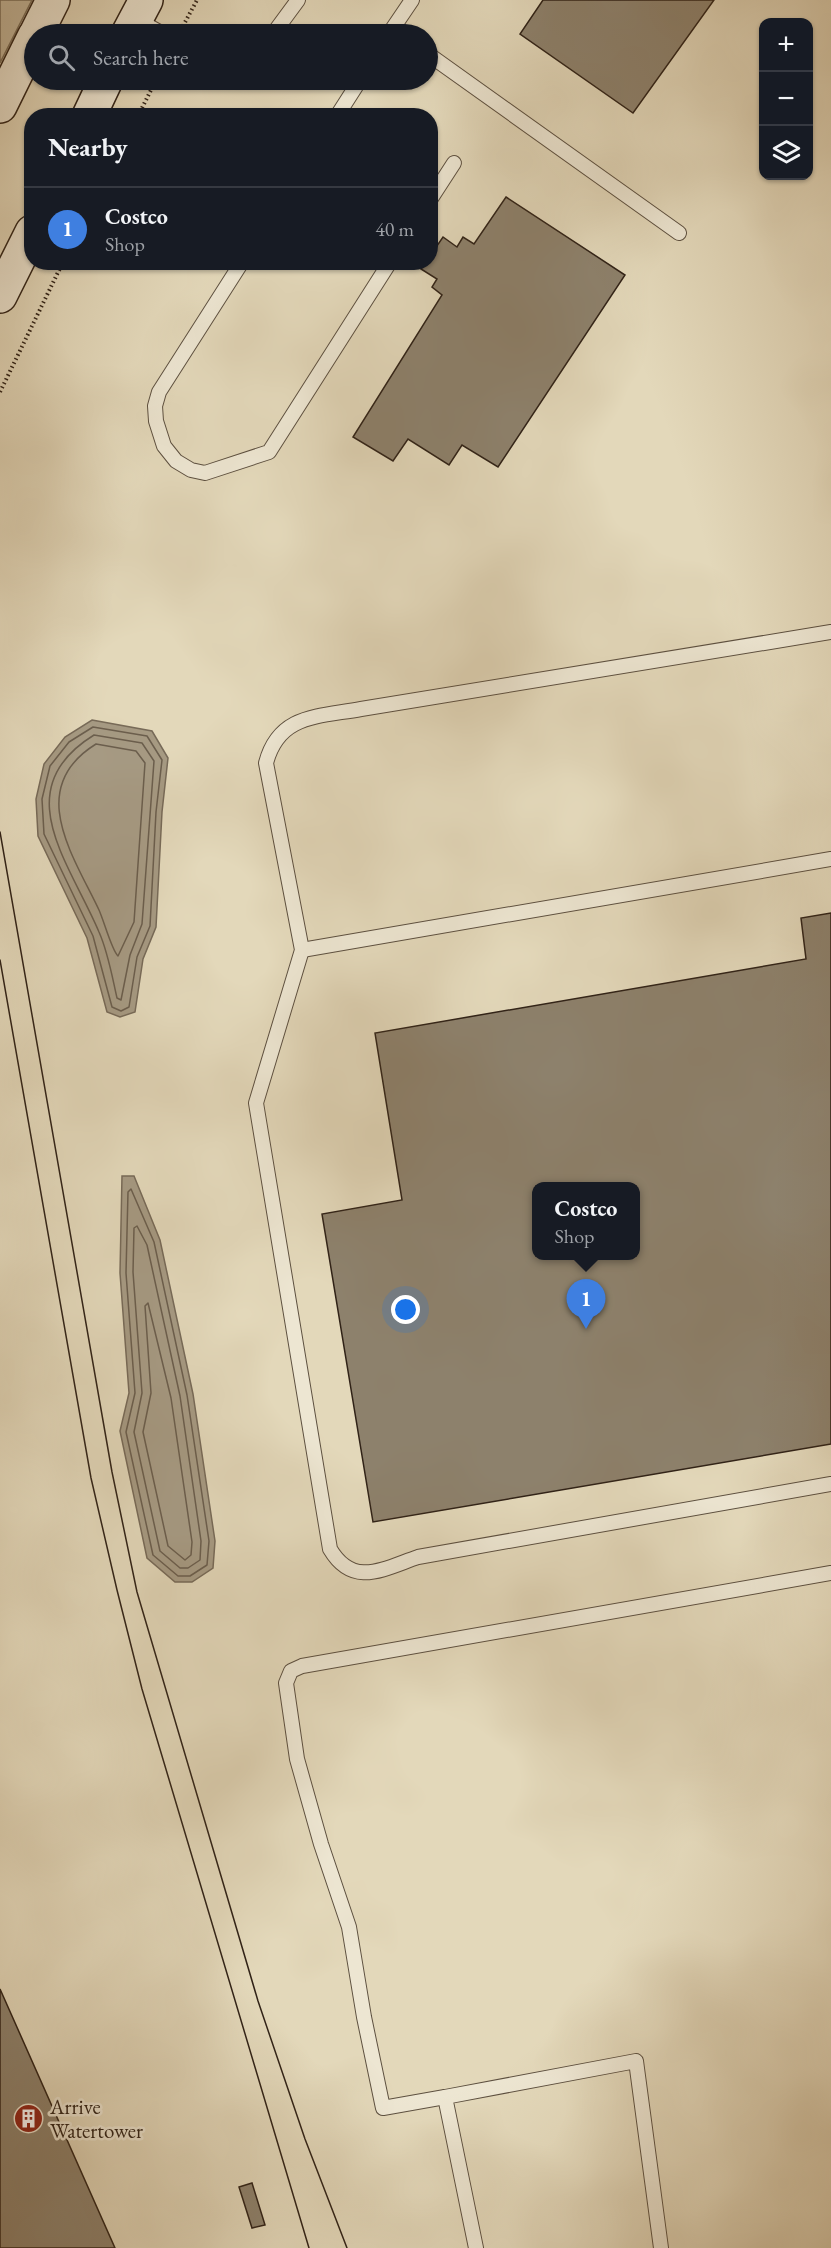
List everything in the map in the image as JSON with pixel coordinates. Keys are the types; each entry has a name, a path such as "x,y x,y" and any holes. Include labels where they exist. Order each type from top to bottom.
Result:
{"main road":[{"path":"41,24 53,0"},
{"path":"0,106 24,58"},
{"path":"93,108 101,90"},
{"path":"0,296 24,248"}],"lane":[{"path":"280,24 298,0"},
{"path":"399,24 412,0"},
{"path":"438,61 679,233"},
{"path":"342,108 354,90"},
{"path":"438,188 454,163"},
{"path":"237,270 159,392 155,406 156,421 164,446 176,461 191,470 205,473 269,452 385,270"},
{"path":"831,632 361,709 300,721 283,731 271,745 266,763 302,950 256,1103 330,1549 339,1564 355,1574 378,1571 418,1557 831,1485"},
{"path":"302,950 831,859"},
{"path":"661,2248 636,2061 383,2108 364,2017 349,1927 321,1844 297,1759 286,1683 291,1671 302,1666 831,1573"},
{"path":"445,2097 476,2248"}],"path":[{"path":"184,24 197,0"},
{"path":"142,108 151,90"},
{"path":"0,392 59,270"}],"shaded area":[{"path":"0,0 32,0 0,63"}],"water":[{"path":"92,720 152,731 168,758 162,812 156,927 143,959 135,1012 120,1017 107,1012 87,938 38,836 36,799 44,764 65,737"},
{"path":"122,1176 134,1176 160,1240 193,1394 215,1541 213,1568 192,1582 175,1582 147,1558 120,1431 129,1393 120,1273"}],"building":[{"path":"543,0 714,0 633,113 520,34"},
{"path":"506,197 625,275 498,467 462,445 449,465 408,439 393,461 353,437 442,295 432,287 437,279 423,270 438,270 438,244 443,237 457,247 463,237 474,244"},
{"path":"831,913 831,1444 373,1522 322,1214 402,1200 375,1033 806,959 801,918"},
{"name":"Arrive Watertower","path":"0,1989 115,2248 0,2248"},
{"path":"252,2183 265,2225 252,2228 239,2187"}],"tram line":[{"path":"0,832 112,1472 137,1592 258,2001 305,2139 347,2248"},
{"path":"0,960 91,1478 117,1590 142,1689 309,2248"}],"place":[{"name":"Costco","path":"586,1329"},
{"name":"Arrive Watertower","path":"29,2119"}]}
